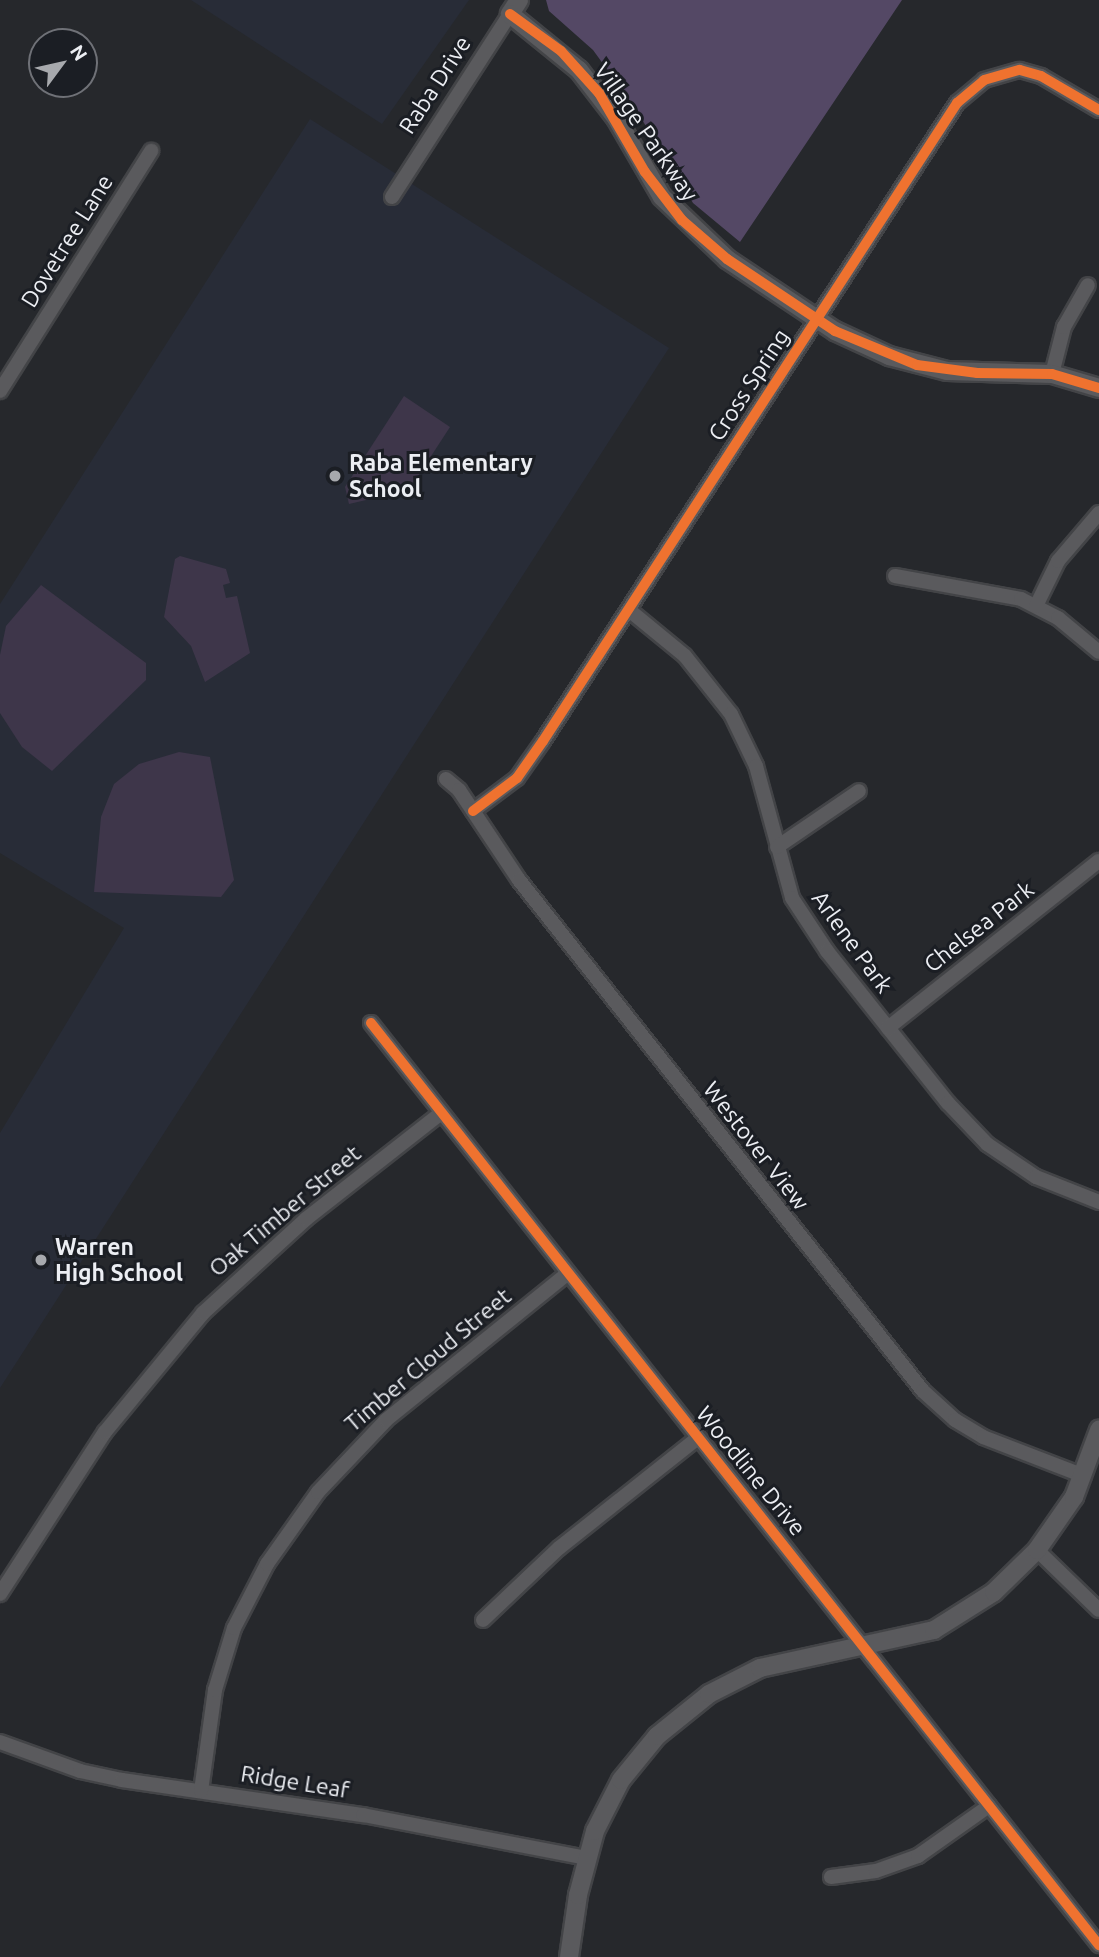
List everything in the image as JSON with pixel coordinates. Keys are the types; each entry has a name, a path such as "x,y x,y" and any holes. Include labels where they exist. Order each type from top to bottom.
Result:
{"street":[{"name":"Raba Drive","path":"392,197 515,7"},
{"name":"Village Parkway","path":"515,7 561,51 599,93 645,173 681,220 727,259 817,319 861,345 917,365 977,373 1052,373 1099,388"},
{"name":"Cross Spring","path":"473,811 517,778 970,90 1002,73 1020,71 1041,76 1099,110"},
{"name":"Dovetree Lane","path":"0,391 151,151"},
{"path":"1052,373 1064,327 1088,285"},
{"path":"1036,606 1059,561 1099,513"},
{"path":"895,576 999,592 1036,606 1099,652"},
{"name":"Arlene Park","path":"629,610 685,656 731,714 756,766 784,877 804,920 888,1028 987,1144 1036,1177 1099,1202"},
{"name":"Westover View","path":"446,779 473,811 519,880 923,1391 955,1420 983,1437 1084,1476"},
{"path":"777,847 859,791"},
{"name":"Chelsea Park","path":"888,1028 1099,862"},
{"name":"Woodline Drive","path":"371,1023 1099,1945"},
{"name":"Oak Timber Street","path":"0,1594 105,1432 203,1313 306,1219 441,1113"},
{"name":"Timber Cloud Street","path":"201,1791 223,1656 251,1591 311,1502 386,1420 567,1274"},
{"path":"569,1957 586,1858 621,1780 682,1714 732,1681 760,1668 934,1630 994,1592 1037,1550 1084,1476 1099,1430"},
{"path":"483,1619 559,1548 698,1438"},
{"path":"1037,1550 1099,1610"},
{"name":"Ridge Leaf","path":"0,1742 80,1771 526,1843 586,1858"},
{"path":"831,1877 876,1871 918,1856 989,1806"}],"shaded area":[{"path":"191,0 469,0 382,124"},
{"path":"546,0 902,0 740,242 693,203 633,105 593,50 549,11"},
{"name":"Raba Elementary School","path":"310,119 669,348 0,1388 0,1133 124,928 0,853 0,604"},
{"path":"404,396 450,427 409,490 349,504 345,487"},
{"path":"180,556 226,569 230,583 223,585 226,598 237,596 250,653 205,682 191,646 164,617 175,559"},
{"path":"41,585 146,663 146,680 52,771 22,747 0,713 0,655 6,626"},
{"path":"179,752 210,757 234,880 221,897 94,892 101,817 114,784 139,764"}],"cycle path":[{"path":"510,14 561,51 599,93 645,172 682,220 727,259 835,331 917,365 977,373 1052,374 1099,388"},
{"path":"473,811 517,778 543,741 957,103 984,80 1020,70 1041,76 1099,110"},
{"path":"371,1023 1099,1945"}],"place":[{"name":"Raba Elementary School","path":"335,476"},
{"name":"Warren High School","path":"41,1260"}]}
